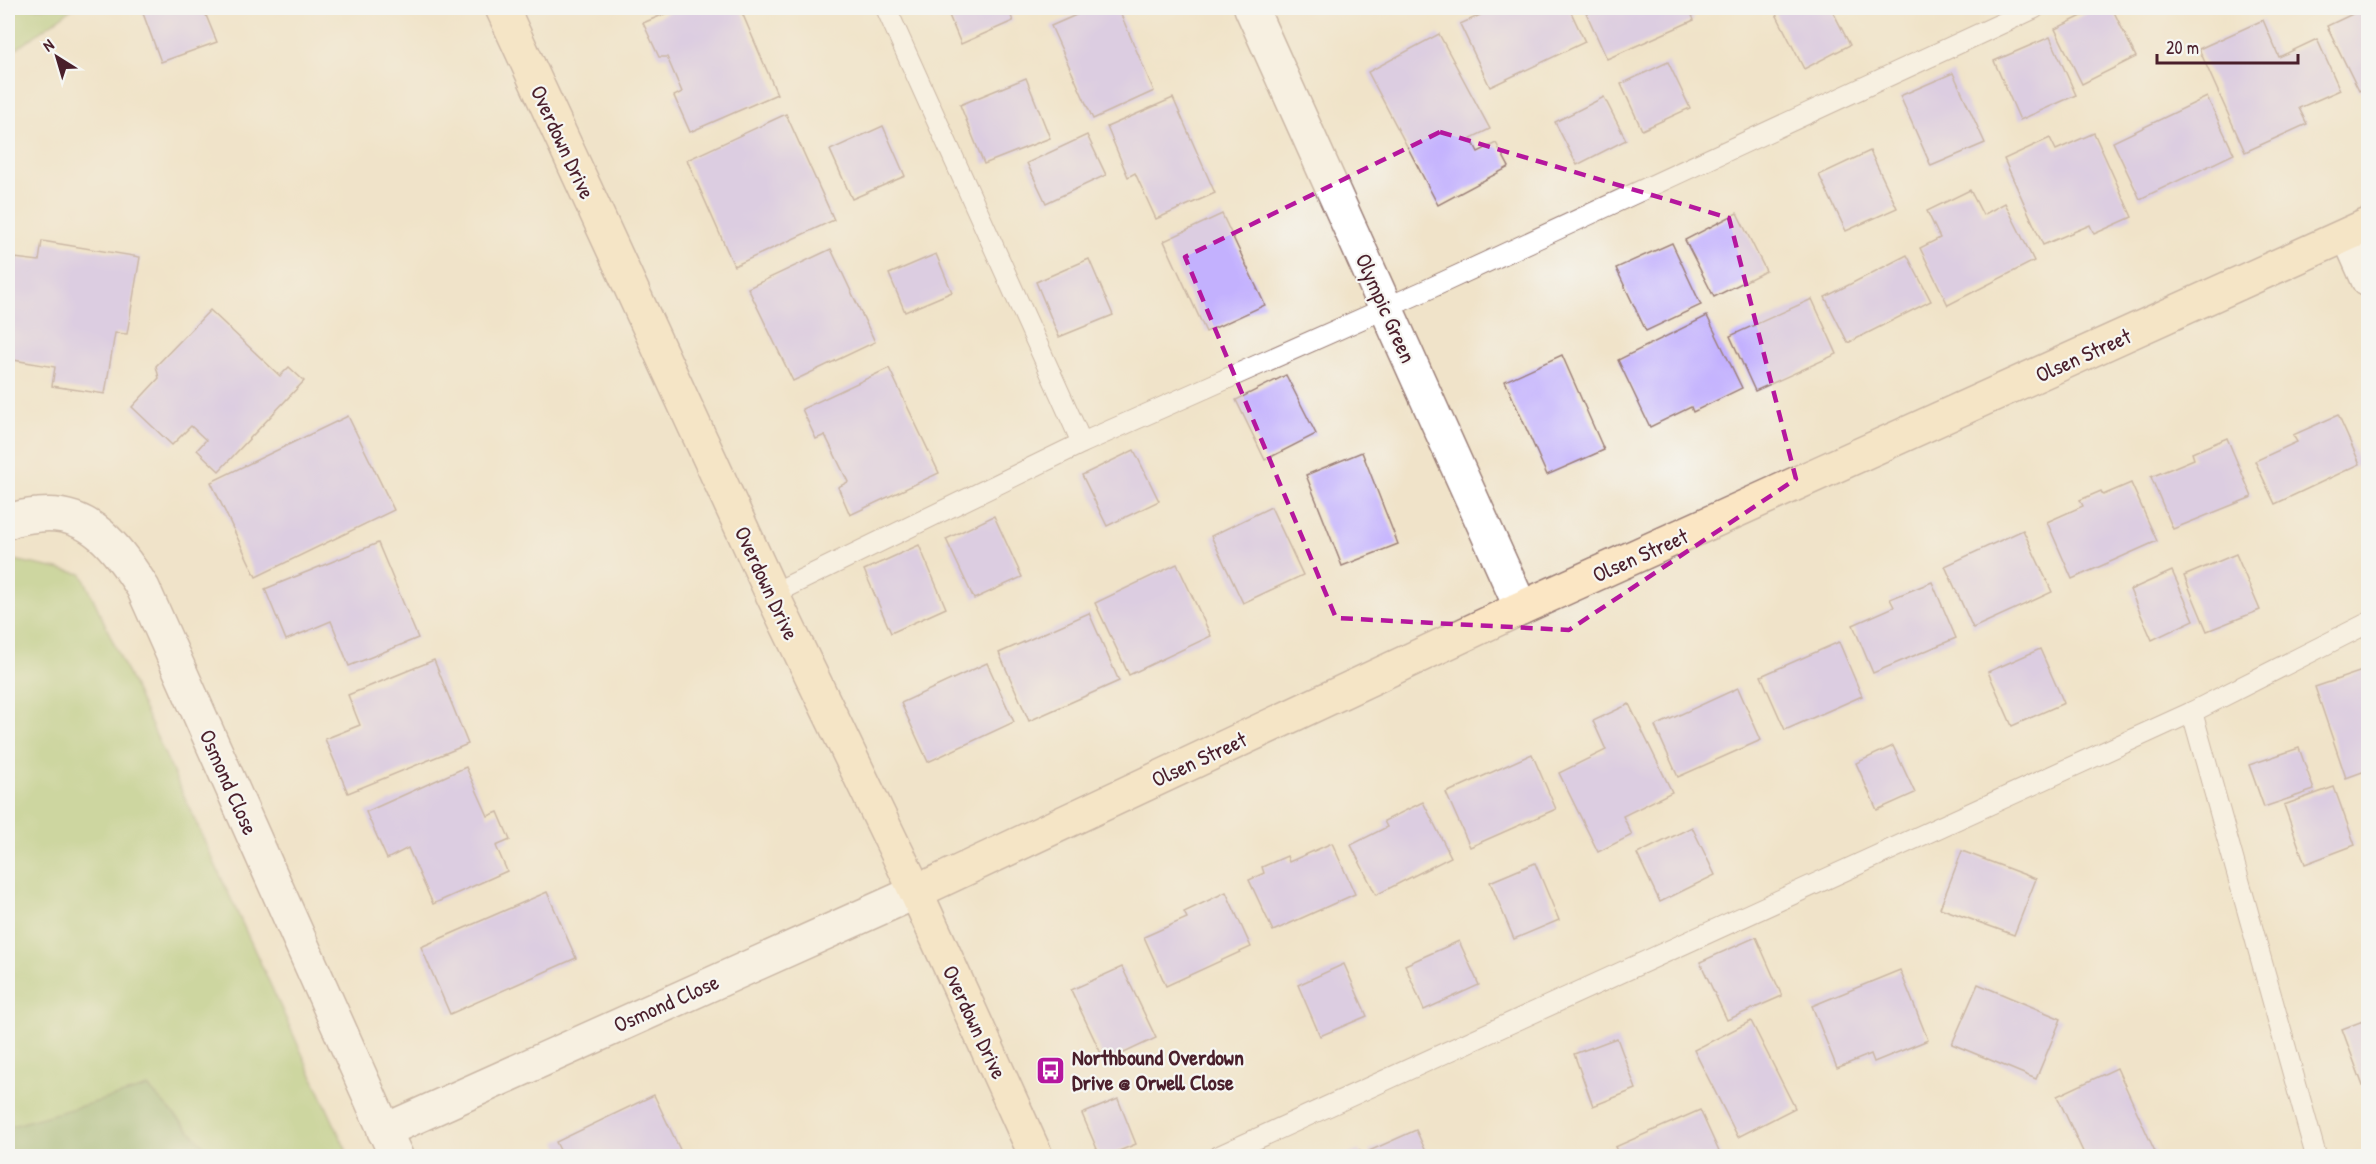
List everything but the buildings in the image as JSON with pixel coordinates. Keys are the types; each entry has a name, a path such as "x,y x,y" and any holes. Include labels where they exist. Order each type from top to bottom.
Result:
{"street":[{"name":"Overdown Drive","path":"502,8 772,594 915,892 1036,1156"},
{"name":"Olympic Green","path":"1251,8 1521,608"},
{"path":"2358,230 2368,280"},
{"name":"Olsen Street","path":"915,892 1521,608 2358,230"},
{"name":"Osmond Close","path":"8,522 17,518 51,514 78,518 102,534 124,559 143,588 390,1144 915,892"}],"lane":[{"path":"886,8 1082,443"},
{"path":"772,594 1082,443 1386,308 2035,8"},
{"path":"1219,1156 2192,712 2368,623"},
{"path":"2192,712 2316,1156"}],"highlighted area":[{"path":"1440,132 1729,218 1796,479 1569,630 1336,618 1185,257"}],"green space":[{"path":"8,8 73,8 8,55"},
{"path":"14,560 82,574 349,1156 8,1156 8,565"},
{"path":"148,1087 214,1156 8,1156 8,1127"}],"place":[{"name":"Northbound Overdown Drive @ Orwell Close","path":"1051,1070"}]}
